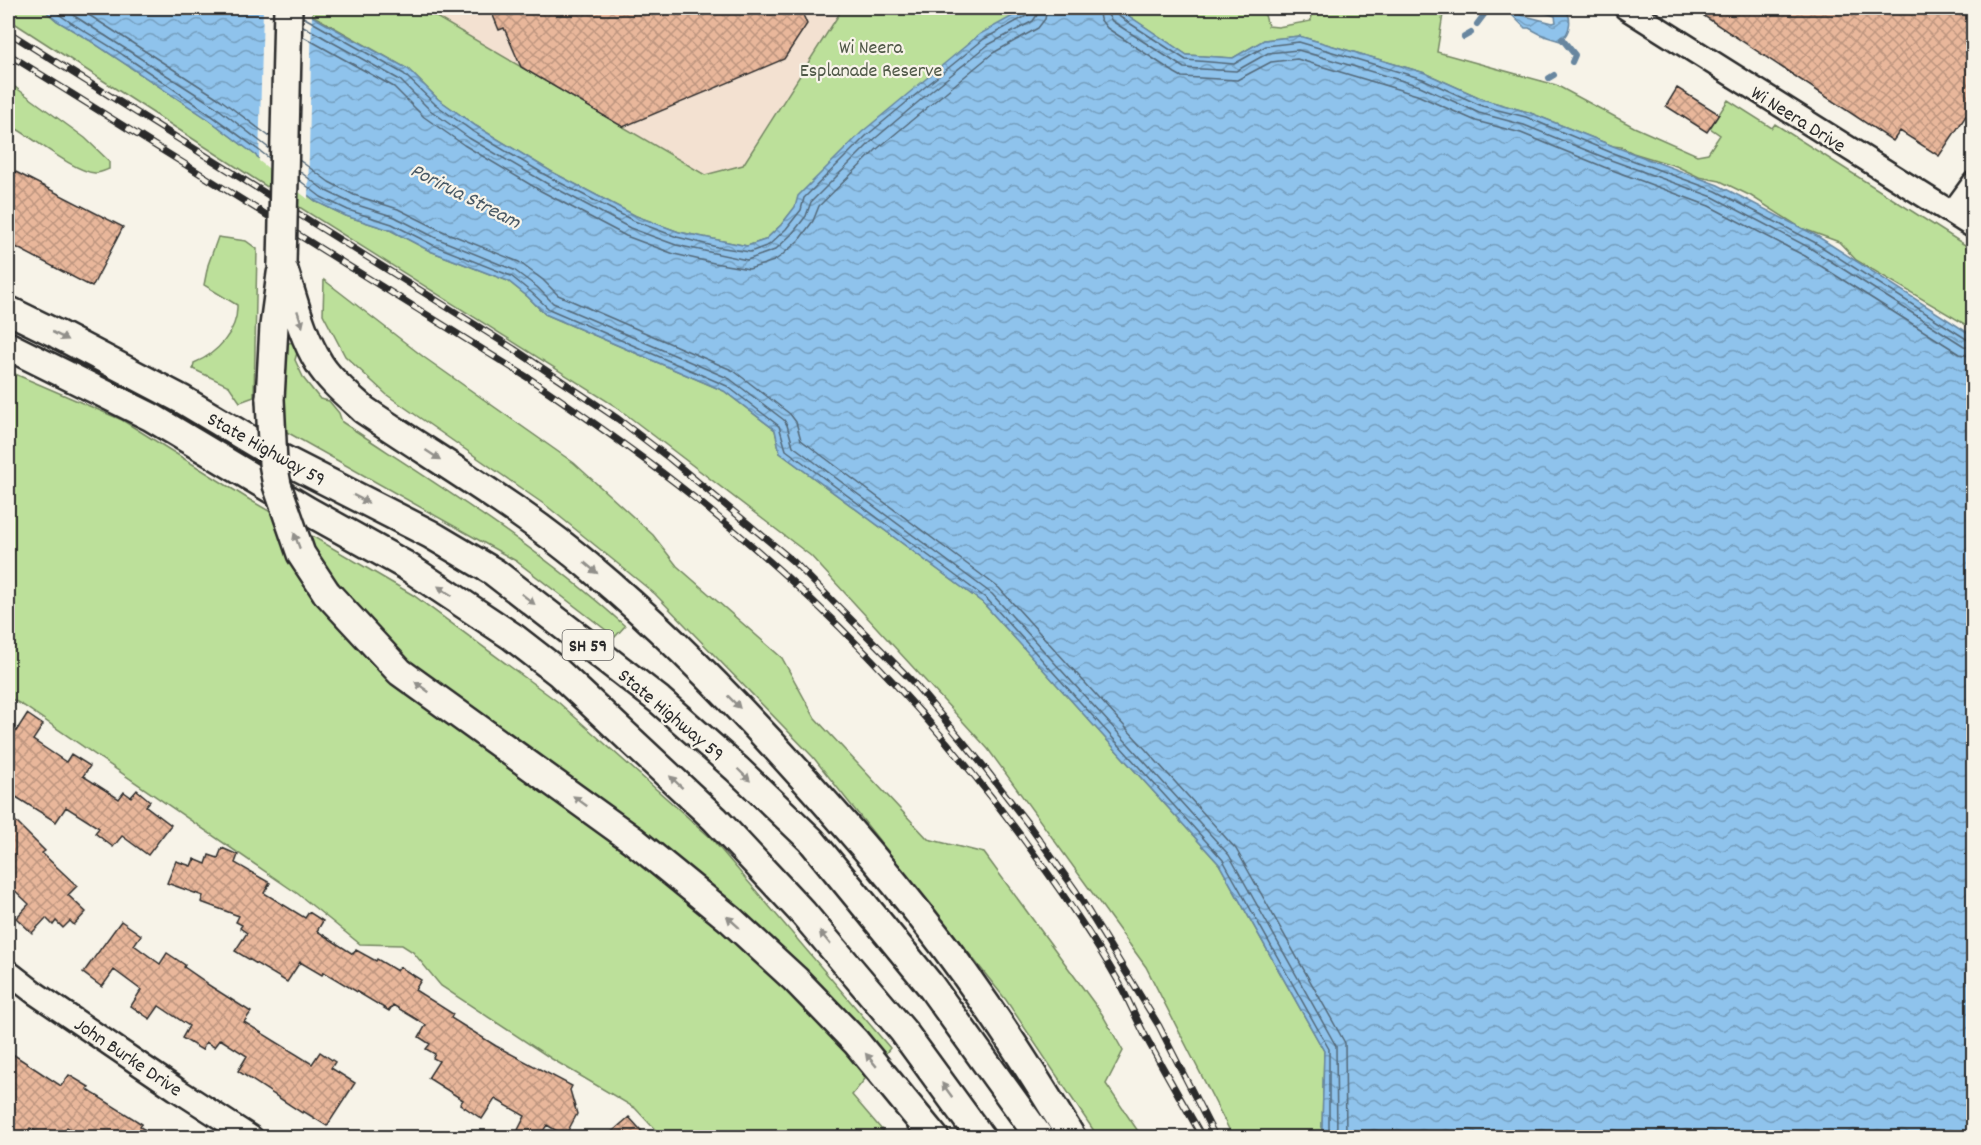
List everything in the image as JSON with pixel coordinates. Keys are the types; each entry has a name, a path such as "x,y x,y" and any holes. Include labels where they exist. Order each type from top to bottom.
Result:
{"main road":[{"path":"288,8 282,264 274,326 270,399 273,463 277,485 301,554 326,592 400,672 633,840 731,920 795,979 856,1042 935,1137"},
{"path":"282,264 303,328 320,364 346,393 364,410 498,498 592,568 687,654 755,724 857,838 938,939 984,1001 1072,1137"},
{"name":"State Highway 59","path":"8,310 183,400 275,455 430,534 494,572 659,700 737,769 811,840 930,985 1040,1137"},
{"name":"State Highway 59","path":"8,346 151,417 308,511 405,565 513,637 558,672 715,819 803,913 903,1031 981,1137"}],"street":[{"name":"Wi Neera Drive","path":"1626,8 1974,227"},
{"path":"1952,213 1974,183"},
{"name":"John Burke Drive","path":"8,972 221,1129 252,1137"}],"shaded area":[{"path":"421,8 843,8 742,165 705,175"}],"green space":[{"path":"8,8 42,8 57,21 208,119 317,202 346,216 390,230 430,251 508,281 545,314 724,391 775,430 780,453 983,603 1219,864 1324,1051 1322,1130 1324,1137 1233,1137 1146,967 988,749 811,556 615,406 258,181 8,19"},
{"name":"Wi Neera Esplanade Reserve","path":"312,8 421,8 705,175 743,165 843,8 1033,8 1020,12 795,207 765,240 747,246 679,232 636,216 552,172 476,126 438,99 408,69 312,15"},
{"path":"1117,8 1256,8 1258,12 1265,15 1268,26 1278,27 1311,21 1310,8 1444,8 1437,52 1556,85 1634,127 1697,155 1708,153 1720,135 1710,128 1728,100 1772,128 1775,124 1973,250 1973,329 1856,260 1839,242 1801,228 1751,196 1720,181 1699,177 1676,166 1613,146 1528,112 1485,100 1425,73 1299,36 1264,40 1233,58 1187,55"},
{"path":"8,82 85,138 109,161 109,169 95,173 86,171 64,160 8,124"},
{"path":"218,237 246,241 257,249 254,397 240,402 229,386 193,369 194,363 211,354 225,340 236,315 237,305 204,285"},
{"path":"324,280 425,358 574,463 653,535 677,566 782,658 815,718 928,839 984,853 1102,1014 1123,1051 1106,1084 1142,1137 1098,1137 1006,1000 813,757 655,594 548,507 387,395 345,356 323,314"},
{"path":"294,342 298,349 295,360 304,379 320,399 329,401 339,413 342,422 523,544 592,597 625,626 615,637 516,561 285,431 283,344"},
{"path":"8,371 122,420 250,500 413,595 558,702 711,838 890,1048 852,1095 888,1137 662,1137 635,1108 552,1059 441,986 413,952 402,945 360,944 298,894 8,697"}],"water":[{"path":"1550,6 1561,8 1568,15 1570,24 1560,41 1525,28 1504,9 1495,8 1509,8 1521,15 1553,23 1556,22 1555,16 1531,8"},
{"name":"Porirua Stream","path":"42,8 297,8 408,69 438,99 476,126 552,172 636,216 679,232 747,246 765,240 781,225 795,207 798,196 862,132 980,34 1020,12 1033,8 1117,8 1187,55 1233,58 1264,40 1299,36 1425,73 1485,100 1528,112 1718,185 1817,236 1973,336 1973,1137 1324,1137 1322,1130 1324,1051 1219,864 983,603 780,453 775,430 724,391 545,314 508,281 430,251 390,230 346,216 317,202 208,119 57,21"}],"pier":[{"path":"263,8 304,8 312,12 308,199 259,161"}],"building":[{"path":"490,8 800,8 807,24 784,59 623,127 521,67 504,28 499,30"},
{"path":"1692,8 1974,8 1974,104 1939,156 1900,131 1893,141"},
{"path":"1677,88 1719,114 1707,132 1666,106"},
{"path":"8,168 123,227 92,287 8,243"},
{"path":"27,714 43,725 33,740 66,762 71,754 90,766 83,776 119,799 124,792 131,797 137,790 150,801 146,806 171,825 148,855 122,836 113,847 95,833 99,828 66,807 56,822 8,792 8,779 13,770 8,766 8,744"},
{"path":"8,814 45,851 42,853 77,886 68,895 86,912 74,925 70,921 63,928 56,921 53,925 46,918 32,933 16,918 29,904 8,884"},
{"path":"222,848 238,855 235,863 270,883 264,893 305,918 309,912 323,921 317,931 353,954 356,950 397,971 400,967 421,980 415,990 453,1014 451,1018 496,1046 572,1086 570,1090 577,1114 565,1136 547,1125 539,1137 531,1137 518,1130 525,1116 495,1099 482,1119 460,1104 463,1100 428,1078 439,1061 433,1058 435,1054 426,1049 430,1044 419,1037 426,1025 393,1005 389,1011 324,972 322,975 300,962 287,982 235,951 247,933 240,928 242,925 236,922 239,916 201,902 203,896 167,883 176,861 191,866 194,859 206,864 209,855 218,858"},
{"path":"121,921 141,935 134,945 160,964 167,953 207,984 251,1012 244,1022 312,1064 320,1052 335,1062 331,1068 355,1083 327,1126 303,1111 302,1113 238,1071 247,1056 220,1039 214,1047 206,1042 202,1050 182,1038 189,1026 159,1006 150,1019 131,1006 141,990 114,970 102,987 83,973"},
{"path":"8,1051 61,1086 69,1075 89,1087 87,1089 94,1094 142,1124 140,1127 158,1137 83,1137 67,1127 60,1137 46,1137 30,1128 24,1137 8,1137"},
{"path":"629,1117 647,1137 606,1137"}],"waterway":[{"path":"1477,24 1486,12"},
{"path":"1464,37 1471,33"},
{"path":"1562,39 1575,55 1572,62"},
{"path":"1549,78 1554,75"}],"railway":[{"path":"8,32 514,349 618,419 669,458 794,562 913,682 981,763 1031,828 1076,891 1159,1026 1216,1138"},
{"path":"8,54 530,379 677,484 777,568 824,612 915,706 998,806 1037,858 1079,917 1121,986 1147,1039 1203,1138"}]}
